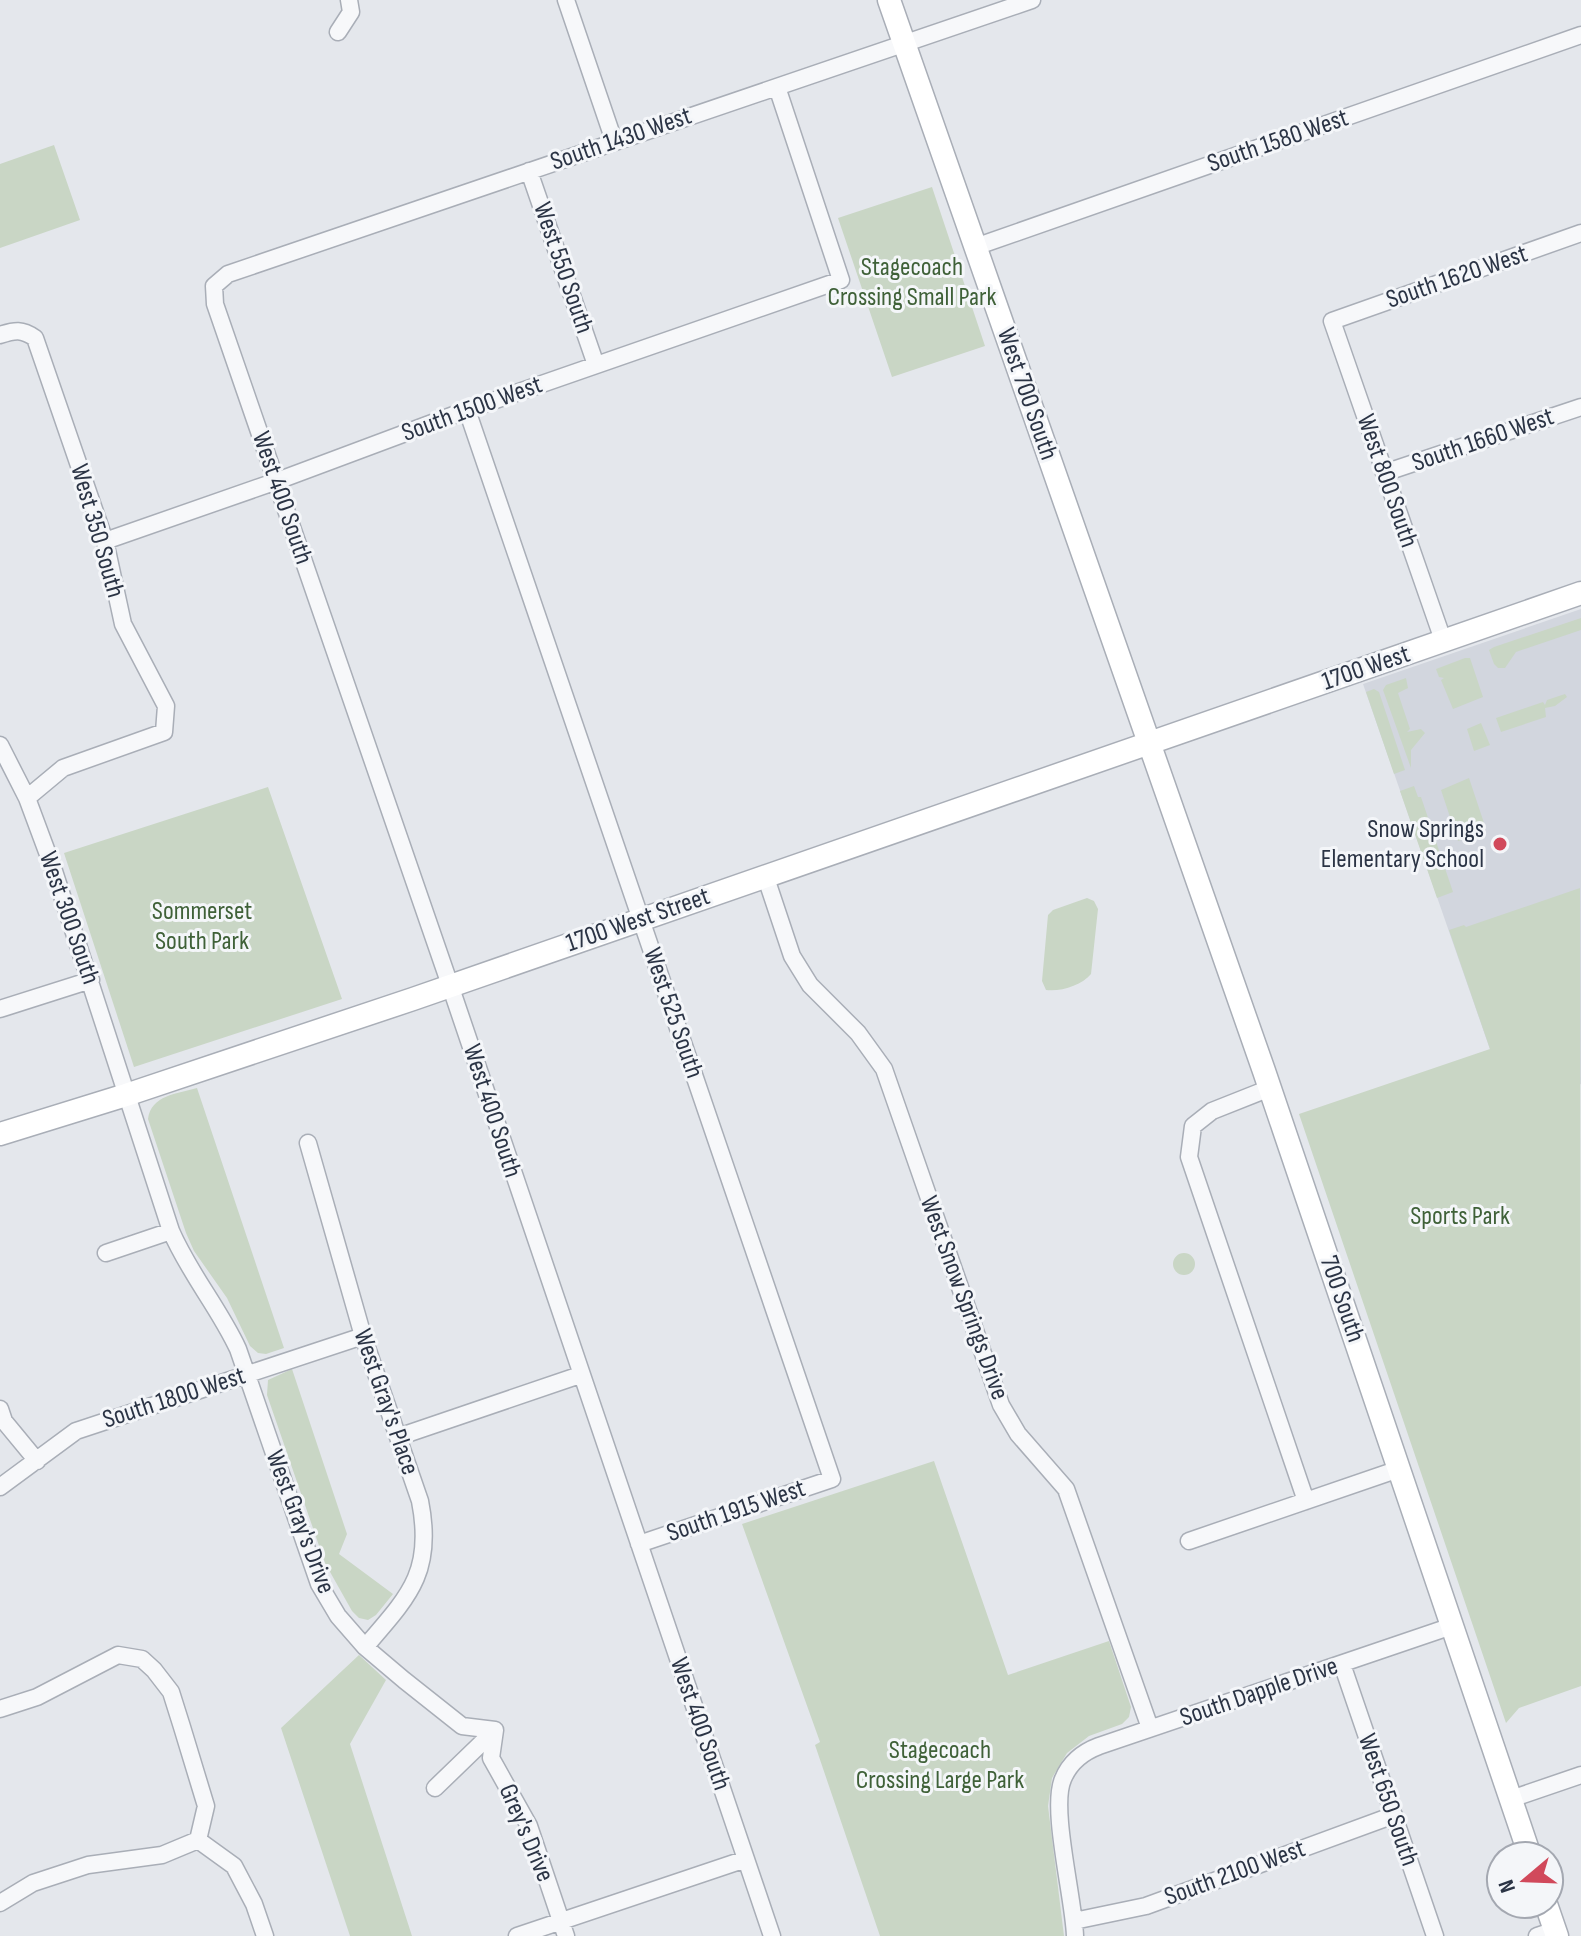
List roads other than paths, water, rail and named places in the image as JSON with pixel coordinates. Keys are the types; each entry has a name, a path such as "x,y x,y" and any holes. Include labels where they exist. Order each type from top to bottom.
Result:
{"street":[{"path":"338,32 351,12 349,0"},
{"path":"566,0 614,141"},
{"name":"West 700 South","path":"889,0 1150,742"},
{"name":"South 1430 West","path":"214,286 228,274 1032,0"},
{"name":"South 1580 West","path":"975,247 1581,35"},
{"name":"South 1500 West","path":"105,541 467,410 841,280 777,87"},
{"name":"West 550 South","path":"529,171 596,365"},
{"name":"South 1620 West","path":"1332,321 1581,233"},
{"name":"West 400 South","path":"214,286 215,304 450,985 772,1936"},
{"name":"West 800 South","path":"1332,321 1443,640"},
{"name":"West 350 South","path":"0,335 14,330 25,331 35,338 105,541 123,624 166,706 164,732 63,768 27,798"},
{"name":"South 1660 West","path":"1384,473 1581,407"},
{"name":"West 525 South","path":"467,410 832,1479"},
{"name":"1700 West","path":"1150,742 1581,593"},
{"name":"1700 West Street","path":"126,1095 1150,742"},
{"name":"700 South","path":"1150,742 1525,1840"},
{"name":"West 300 South","path":"0,745 27,798 53,868 171,1231"},
{"name":"West Snow Springs Drive","path":"765,875 792,956 810,985 858,1033 884,1069 1001,1405 1018,1434 1066,1489 1150,1728"},
{"path":"0,1009 91,980"},
{"path":"1270,1088 1212,1111 1193,1126 1189,1157 1306,1501"},
{"path":"0,1134 126,1095"},
{"name":"West Gray's Place","path":"308,1143 363,1336 420,1501 425,1528 425,1552 410,1590 365,1647"},
{"path":"106,1253 171,1231"},
{"name":"West Gray's Drive","path":"171,1231 179,1252 226,1324 319,1584 338,1616 365,1647 462,1726 495,1730"},
{"name":"South 1800 West","path":"0,1487 76,1431 363,1336"},
{"path":"398,1437 580,1375"},
{"path":"0,1409 4,1421 37,1461"},
{"path":"1189,1541 1399,1469"},
{"name":"South 1915 West","path":"639,1544 832,1479"},
{"name":"South Dapple Drive","path":"1074,1928 1059,1805 1062,1779 1087,1750 1452,1626"},
{"path":"0,1709 37,1697 118,1655 142,1659 171,1692 175,1703 206,1806 198,1840"},
{"name":"West 650 South","path":"1342,1664 1435,1936"},
{"path":"435,1788 495,1730"},
{"name":"Grey's Drive","path":"495,1730 491,1758 529,1826 563,1929"},
{"path":"1511,1799 1581,1775"},
{"name":"South 2100 West","path":"1074,1928 1146,1906 1394,1815"},
{"path":"0,1903 33,1883 88,1865 162,1855 198,1840"},
{"path":"198,1840 234,1866 254,1904 265,1936"},
{"path":"517,1936 563,1929 746,1859"}],"place":[{"name":"Snow Springs Elementary School","path":"1500,844"}],"park label":[{"name":"Stagecoach Crossing Small Park","path":"912,282"},
{"name":"Sommerset South Park","path":"202,926"},
{"name":"Sports Park","path":"1460,1216"},
{"name":"Stagecoach Crossing Large Park","path":"940,1765"}]}
